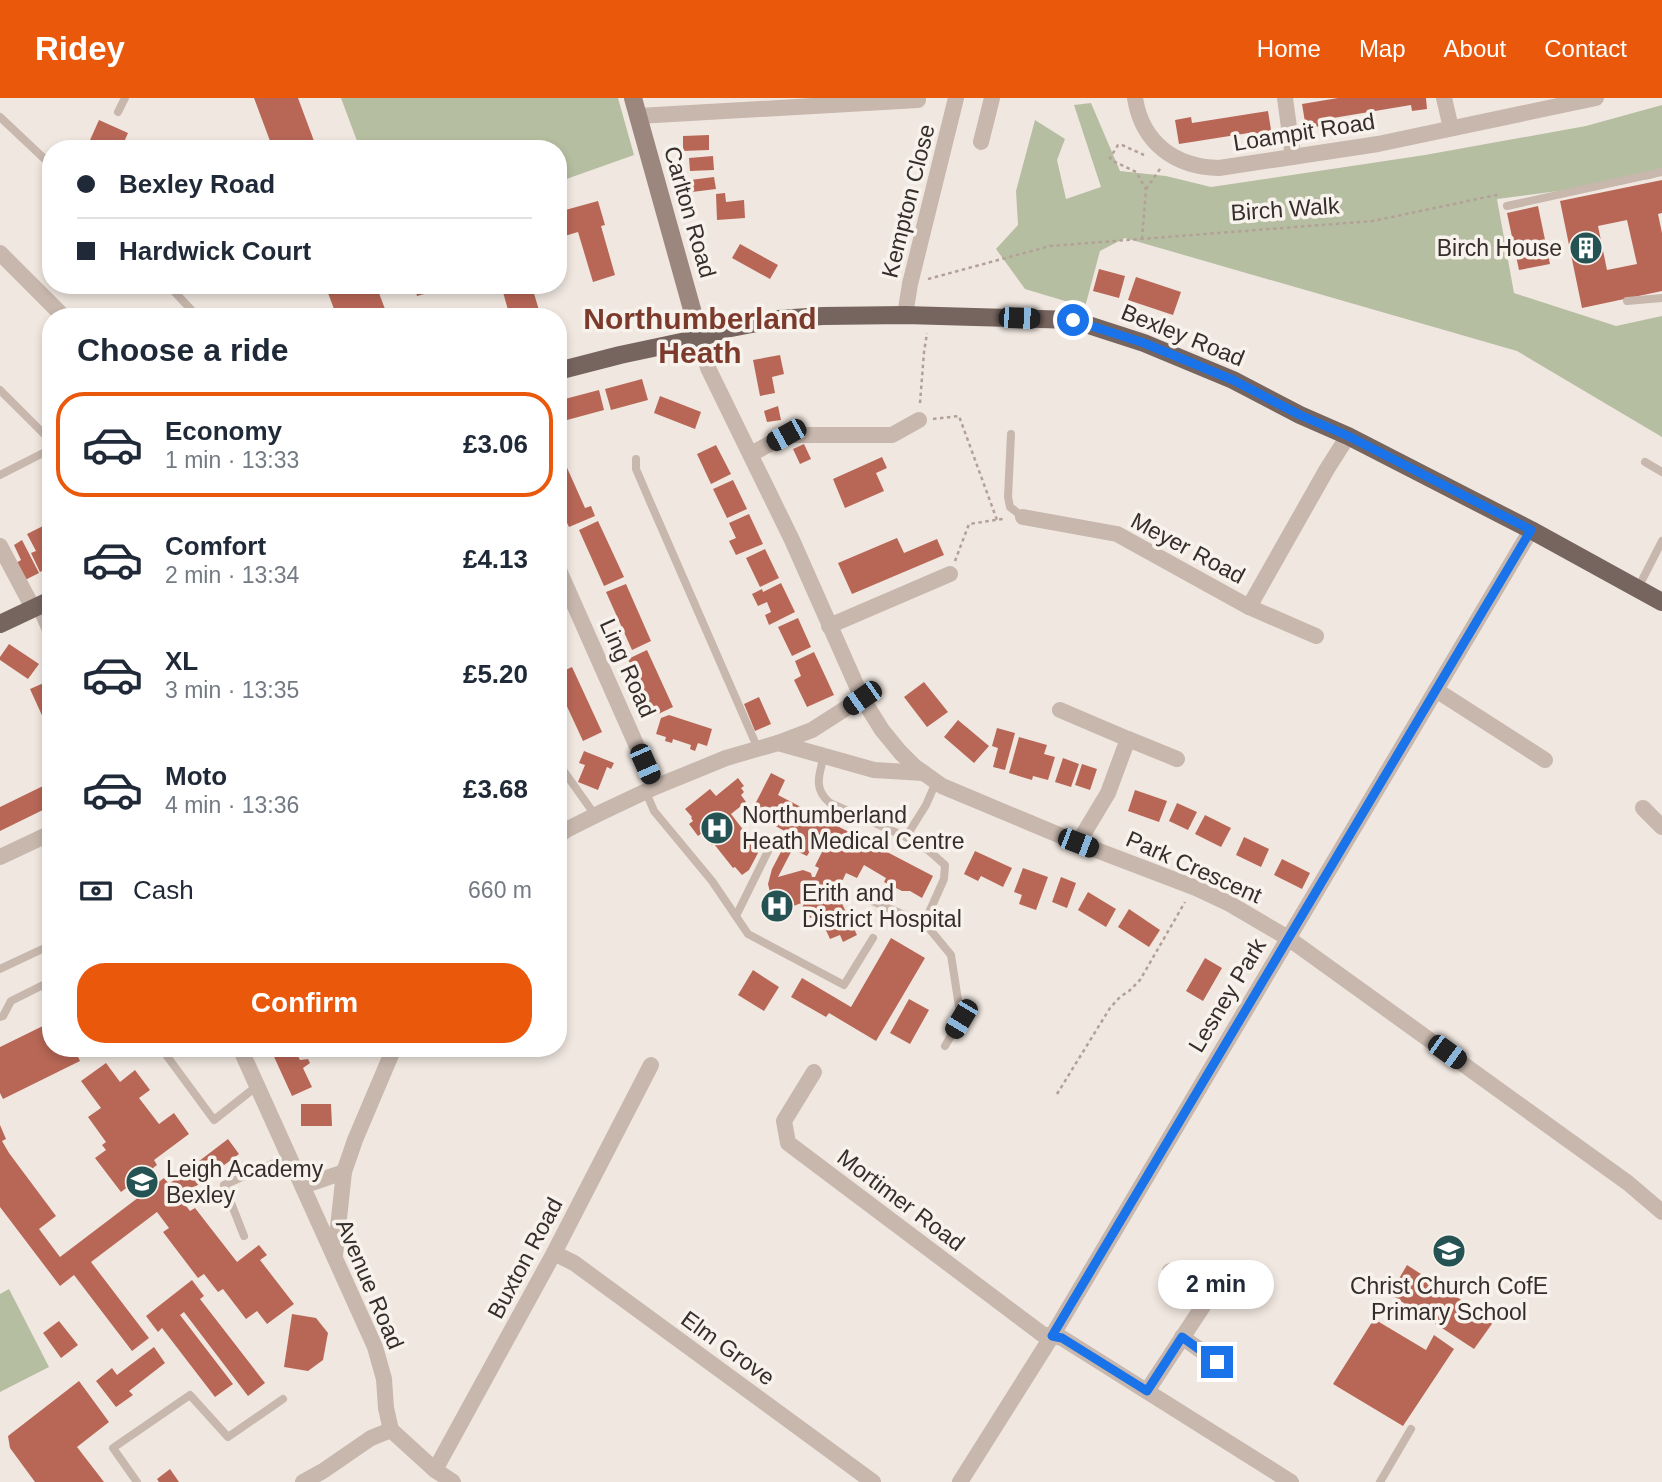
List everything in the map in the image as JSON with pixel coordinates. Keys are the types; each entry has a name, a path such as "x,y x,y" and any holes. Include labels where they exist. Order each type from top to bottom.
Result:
{"main road":[{"name":"Bexley Road","path":"567,369 700,338 726,329 778,319 905,315 1073,320 1144,343 1233,380 1531,530 1662,602"},
{"path":"0,624 41,604"}],"street":[{"name":"Carlton Road","path":"633,98 700,338"},
{"name":"Kempton Close","path":"905,315 910,284 956,98"},
{"path":"981,142 992,98"},
{"name":"Loampit Road","path":"1135,98 1145,129 1154,141 1170,155 1190,165 1205,168 1378,144 1596,98"},
{"path":"1285,98 1293,157"},
{"path":"1444,98 1451,128"},
{"path":"638,116 918,100"},
{"path":"0,253 55,308"},
{"name":"Park Crescent","path":"700,338 708,368 792,540 862,698 882,730 914,766 942,786 1230,904 1288,938 1628,1183 1662,1212"},
{"path":"751,454 786,435 892,435 919,420"},
{"name":"Meyer Road","path":"1249,607 1348,436"},
{"name":"Meyer Road","path":"1023,517 1117,534 1249,607 1316,636"},
{"name":"Lesney Park","path":"960,1482 1052,1336 1531,530"},
{"path":"0,546 41,604"},
{"path":"829,626 950,573"},
{"name":"Ling Road","path":"567,607 651,789"},
{"path":"1436,690 1545,760"},
{"path":"567,831 651,789 726,758 812,730 862,698"},
{"path":"1060,710 1177,759"},
{"path":"1078,843 1108,793 1128,739"},
{"name":"Park Crescent","path":"778,743 874,770 930,777"},
{"path":"1643,808 1662,827"},
{"path":"0,857 42,837"},
{"name":"Avenue Road","path":"244,1057 375,1347 384,1379 391,1430"},
{"path":"334,1257 344,1172 390,1057"},
{"name":"Buxton Road","path":"435,1470 554,1253 651,1065"},
{"name":"Mortimer Road","path":"814,1072 784,1121 788,1143 1042,1334 1062,1338 1291,1482"},
{"path":"303,1186 344,1172"},
{"name":"Elm Grove","path":"554,1253 585,1271 873,1482"},
{"path":"1147,1391 1209,1297 1170,1271"},
{"path":"1182,1337 1217,1362"},
{"path":"303,1482 371,1438 391,1430 435,1470 453,1482"}],"lane":[{"path":"118,112 125,98"},
{"path":"0,117 42,157"},
{"path":"1507,206 1662,172"},
{"path":"176,294 190,308"},
{"path":"1627,301 1662,298"},
{"path":"0,390 42,432"},
{"path":"1012,434 1008,497 1010,507 1023,517"},
{"path":"0,475 42,454"},
{"path":"636,459 636,469 758,749"},
{"path":"1644,463 1662,472"},
{"path":"1638,588 1662,541"},
{"path":"824,756 818,786 823,797 830,803 906,837 928,850 945,865 944,879 923,921"},
{"path":"567,776 595,815"},
{"path":"906,837 926,805 930,777"},
{"path":"651,789 654,811 712,881 748,934 844,985 873,938"},
{"path":"736,916 773,841"},
{"path":"863,897 923,921 951,955 961,1019 946,1046"},
{"path":"0,969 42,949"},
{"path":"0,1017 10,1001 42,985"},
{"path":"168,1057 214,1120 257,1086"},
{"path":"244,1236 224,1185 290,1156"},
{"path":"137,1482 113,1448 190,1395 228,1437 283,1399"},
{"path":"1380,1482 1411,1429"}],"path":[{"path":"1143,155 1118,145 1110,158 1136,172 1146,189"},
{"path":"1142,239 1146,189 1170,155"},
{"name":"Birch Walk","path":"910,284 1050,246 1373,222 1504,193"},
{"path":"930,316 924,352 919,420 960,416 997,520 969,524 950,573"},
{"path":"1057,1094 1110,1008 1140,980 1193,887"}],"green space":[{"path":"341,98 618,98 634,155 567,179 567,140 357,140"},
{"path":"1091,103 1120,171 1166,176 1211,187 1425,155 1586,126 1662,105 1662,175 1650,179 1497,199 1514,293 1616,326 1662,316 1662,437 1517,351 1125,238 1100,251 1085,307 1025,289 996,249 1018,225 1016,191 1035,120 1065,139 1057,160 1066,199 1101,187 1074,105"},
{"path":"9,1289 49,1367 0,1392 0,1294"}],"building":[{"path":"254,98 298,98 314,140 270,140"},
{"path":"1338,98 1426,98 1427,109 1412,111 1411,105 1321,120 1322,126 1306,128 1302,104"},
{"path":"1268,111 1272,136 1256,138 1255,132 1179,144 1175,120 1191,117 1192,123"},
{"path":"99,120 128,133 125,140 90,140"},
{"path":"709,135 709,150 683,151 683,136"},
{"path":"713,156 714,170 690,171 689,158"},
{"path":"714,177 716,189 692,192 690,180"},
{"name":"Birch House","path":"1662,180 1662,213 1658,214 1662,233 1662,291 1582,308 1560,201","holes":["1627,220 1637,264 1607,270 1598,226"]},
{"path":"725,193 726,202 744,200 745,218 717,220 716,194"},
{"path":"598,201 605,225 601,226 615,275 593,282 578,232 567,235 567,210"},
{"path":"1538,206 1550,264 1519,270 1507,213"},
{"path":"740,244 778,265 770,279 732,258"},
{"path":"1099,269 1125,276 1119,298 1093,291"},
{"path":"1136,277 1181,292 1173,315 1128,300"},
{"path":"328,294 379,294 385,308 334,308"},
{"path":"504,294 534,294 538,308 507,308"},
{"path":"780,355 784,374 772,377 775,393 760,396 753,360"},
{"path":"642,379 648,400 611,410 605,389"},
{"path":"599,390 604,410 567,420 567,398"},
{"path":"660,396 701,412 695,429 654,413"},
{"path":"778,406 781,420 767,422 764,411"},
{"path":"804,444 811,459 800,464 793,449"},
{"path":"716,445 731,474 711,484 697,454"},
{"path":"882,457 887,468 876,473 884,491 845,508 833,479"},
{"path":"567,468 585,508 591,506 595,516 569,527"},
{"path":"733,480 747,509 727,518 713,489"},
{"path":"749,514 763,544 736,555 729,541 736,538 729,523"},
{"path":"598,521 624,577 604,586 579,530"},
{"path":"42,526 40,572 31,553 36,551 27,534"},
{"path":"897,538 904,553 937,539 944,555 852,594 838,563"},
{"path":"22,540 39,573 25,580 16,563 21,560 14,545"},
{"path":"765,549 779,578 760,587 746,558"},
{"path":"781,583 795,612 769,625 765,615 771,612 767,602 758,606 752,594"},
{"path":"626,584 651,641 632,650 606,592"},
{"path":"798,618 811,647 792,656 778,627"},
{"path":"9,644 39,664 28,679 0,660"},
{"path":"647,650 673,707 654,716 628,659"},
{"path":"814,652 834,695 807,707 794,680 801,676 795,661"},
{"path":"572,667 602,732 583,741 567,706 567,669"},
{"path":"924,682 948,712 927,727 904,697"},
{"path":"42,684 42,715 30,689"},
{"path":"759,697 771,724 755,731 744,704"},
{"path":"669,715 712,729 707,746 698,743 695,751 690,749 691,745 673,739 672,743 665,741 666,737 656,734 661,718"},
{"path":"958,720 989,746 974,763 944,737"},
{"path":"997,728 1015,733 1005,770 993,767 998,748 992,746"},
{"path":"1019,737 1047,745 1044,754 1055,757 1048,780 1033,776 1032,780 1009,773"},
{"path":"584,751 614,763 611,769 607,767 598,790 578,782 585,765 579,763"},
{"path":"1063,758 1079,764 1071,787 1055,782"},
{"path":"1082,764 1097,769 1090,790 1075,785"},
{"name":"Erith and District Hospital","path":"771,773 785,780 778,795 933,876 922,898 884,882 886,878 864,865 857,878 846,873 838,890 835,889 857,935 843,942 840,935 830,939 820,909 816,916 810,918 804,915 804,902 775,913 768,884 783,848 791,852 778,877 803,870 815,877 819,868 815,866 824,848 814,844 807,856 792,849 797,838 763,819 760,825 751,812"},
{"name":"Northumberland Heath Medical Centre","path":"738,778 744,786 741,788 744,792 741,795 746,802 731,814 758,849 749,870 742,875 702,833 698,836 689,824 693,821 692,817 685,809 710,789 716,796"},
{"path":"42,786 42,810 0,831 0,807"},
{"path":"1135,790 1167,801 1159,822 1128,811"},
{"path":"1177,803 1197,812 1188,830 1169,821"},
{"path":"1205,815 1231,828 1221,847 1195,834"},
{"path":"1244,837 1269,849 1261,867 1236,855"},
{"path":"975,851 1012,868 1003,887 981,876 978,881 964,874"},
{"path":"1282,859 1310,873 1302,889 1274,875"},
{"path":"1023,868 1048,877 1036,910 1019,904 1022,895 1014,892"},
{"path":"1061,877 1076,883 1067,908 1052,902"},
{"path":"1088,892 1116,909 1106,927 1078,910"},
{"path":"1129,909 1160,930 1149,947 1118,927"},
{"path":"891,938 925,958 876,1041 829,1013 826,1017 791,997 802,978 851,1007"},
{"path":"1205,958 1222,968 1203,1001 1186,991"},
{"path":"753,970 779,987 764,1011 738,995"},
{"path":"909,999 929,1010 910,1044 890,1033"},
{"path":"42,1026 42,1057 78,1057 80,1061 3,1099 0,1093 0,1047"},
{"path":"274,1057 298,1057 300,1060 308,1059 310,1063 303,1068 312,1087 292,1096"},
{"path":"106,1063 120,1082 135,1070 150,1090 139,1098 159,1124 174,1113 189,1134 154,1160 157,1165 121,1192 95,1158 106,1150 102,1145 106,1142 88,1117 101,1108 81,1081"},
{"path":"301,1104 331,1104 332,1126 301,1126"},
{"path":"0,1125 6,1139 2,1141 9,1153 56,1216 39,1229 60,1257 164,1178 169,1184 228,1139 239,1154 180,1198 190,1211 195,1208 237,1262 259,1245 267,1255 260,1260 294,1304 267,1324 257,1311 246,1319 223,1289 218,1292 204,1274 198,1278 163,1232 169,1228 157,1212 91,1262 149,1338 132,1351 74,1275 60,1286 0,1207"},
{"path":"1407,1265 1494,1321 1474,1349 1390,1294"},
{"path":"192,1280 204,1296 200,1299 265,1383 248,1396 184,1312 180,1315 233,1384 215,1397 162,1328 158,1332 146,1316"},
{"path":"292,1314 316,1318 328,1333 323,1360 308,1371 284,1367"},
{"path":"1374,1319 1426,1350 1434,1335 1454,1349 1403,1426 1333,1384"},
{"path":"59,1321 78,1345 61,1358 43,1333"},
{"path":"154,1347 165,1363 129,1391 133,1395 116,1407 96,1381 112,1368 117,1375"},
{"path":"79,1381 109,1422 77,1447 104,1482 35,1482 10,1448 8,1436"},
{"path":"170,1469 179,1482 159,1482 157,1479"}],"place":[{"name":"Birch House","path":"1586,248"},
{"name":"Northumberland Heath Medical Centre","path":"717,828"},
{"name":"Erith and District Hospital","path":"777,906"},
{"name":"Leigh Academy Bexley","path":"142,1182"},
{"name":"Christ Church CofE Primary School","path":"1449,1251"}],"district":[{"name":"Northumberland Heath","path":"700,335"}],"route":[{"path":"1073,320 1144,343 1233,380 1531,530 1052,1336 1062,1338 1147,1391 1182,1337 1217,1362"}]}
